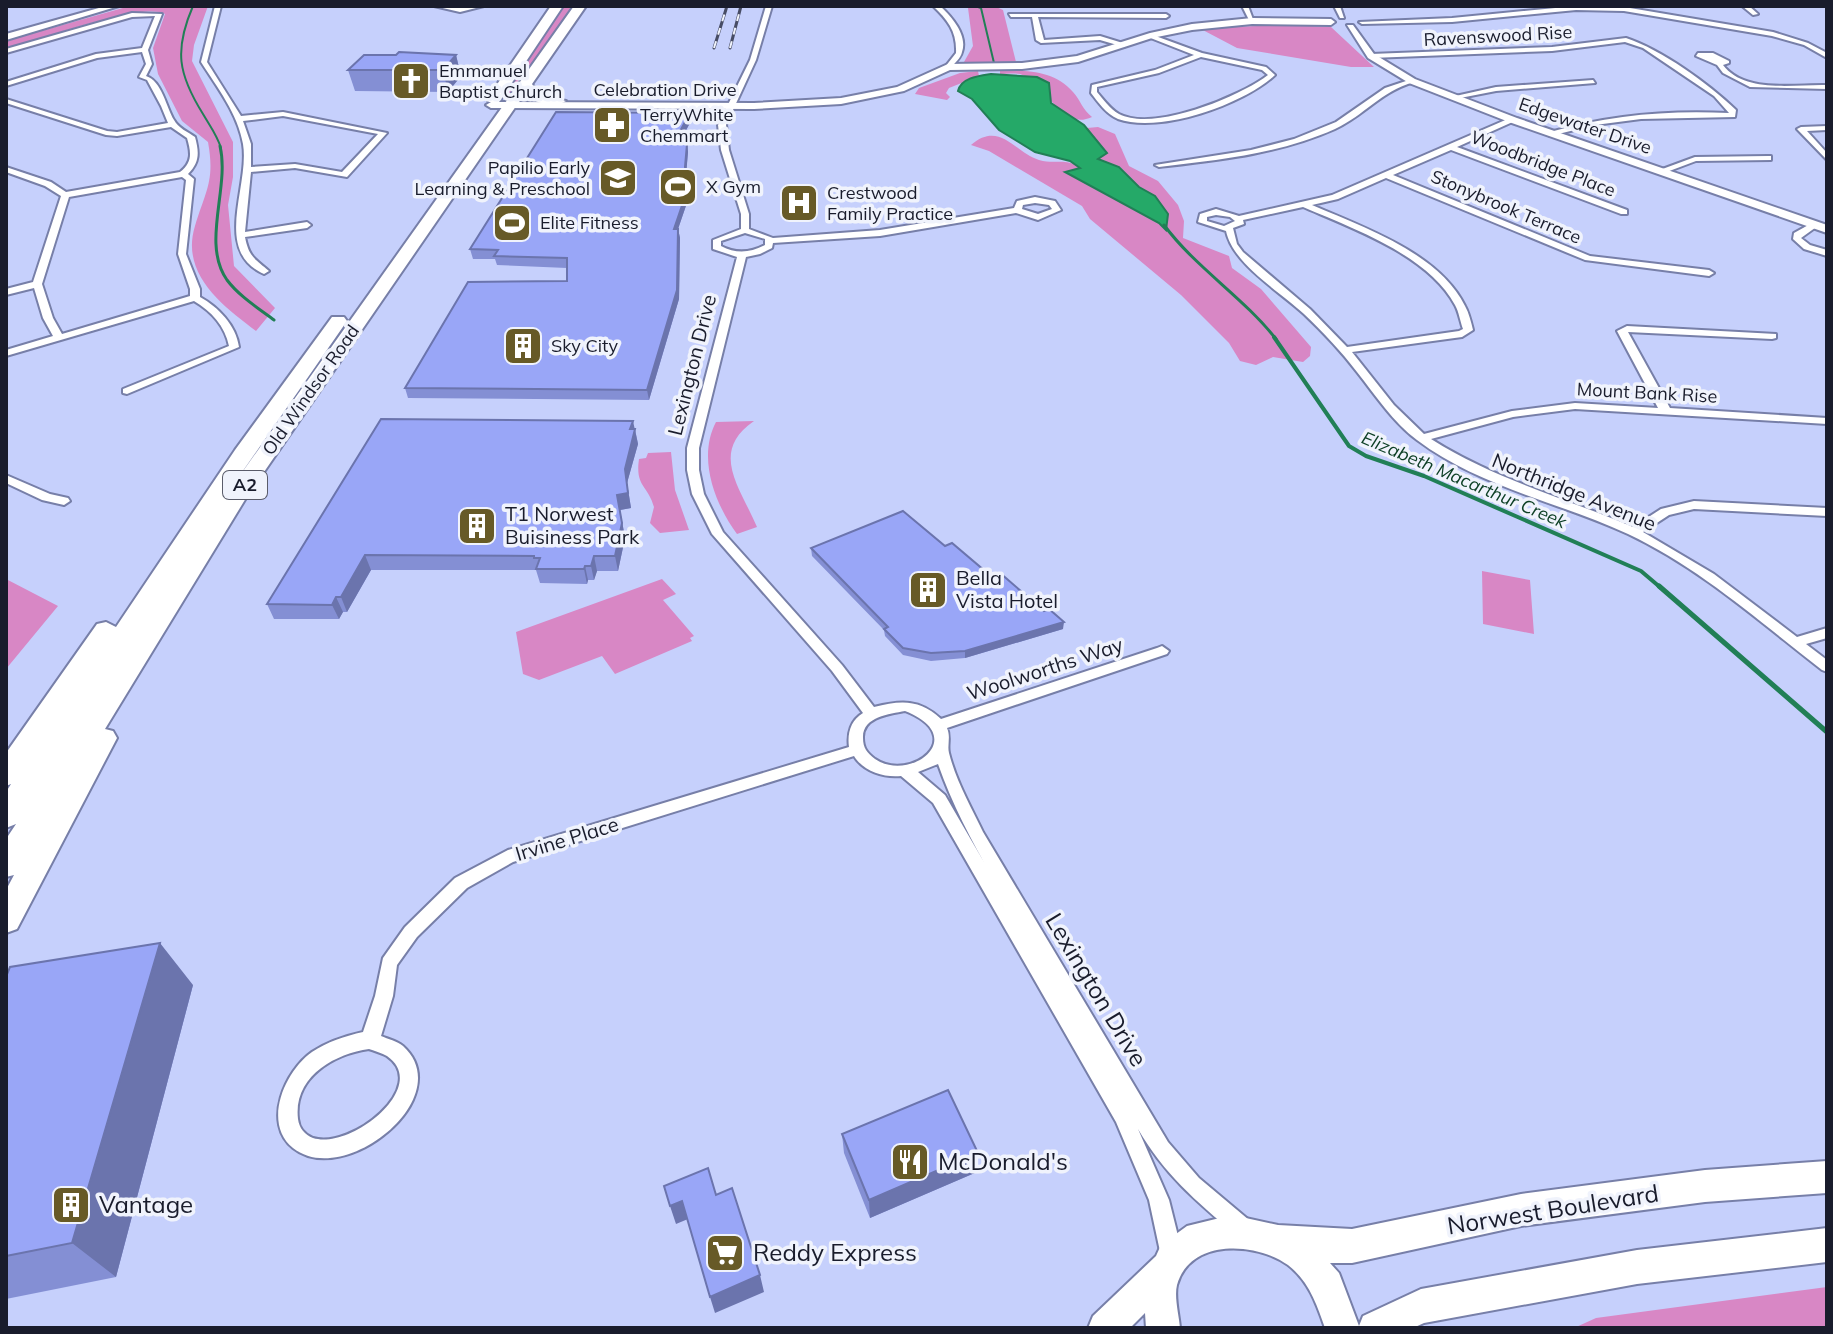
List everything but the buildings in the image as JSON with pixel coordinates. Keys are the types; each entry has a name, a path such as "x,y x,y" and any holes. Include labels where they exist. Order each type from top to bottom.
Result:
{"highway":[{"name":"Old Windsor Road","path":"6,865 213,534 498,108 557,6"},
{"name":"Old Windsor Road","path":"498,108 525,84 580,6"},
{"path":"525,84 535,98 566,103"},
{"name":"Old Windsor Road","path":"6,816 182,543 432,187"},
{"path":"6,920 213,534"},
{"path":"6,775 116,616 182,543"}],"main road":[{"name":"Norwest Boulevard","path":"1247,1231 1321,1246 1352,1246 1521,1210 1705,1186 1827,1177"},
{"path":"1105,1328 1169,1262 1204,1236 1234,1230 1247,1231"},
{"path":"1280,1240 1311,1264 1329,1287 1342,1328"},
{"path":"1375,1328 1421,1306 1637,1267 1827,1245"},
{"path":"1163,1328 1161,1296 1169,1262"}],"street":[{"path":"6,37 115,6"},
{"path":"218,6 204,62 238,119 247,143 249,170 240,235 249,260 264,271"},
{"path":"437,6 481,10"},
{"path":"745,230 743,204 722,133 724,115 753,60 769,6"},
{"path":"936,6 953,22 959,34 959,53 948,67"},
{"path":"1245,6 1252,21"},
{"path":"1336,20 1337,6"},
{"path":"1745,6 1755,14"},
{"path":"948,67 1045,64 1078,59 1150,36 1207,24 1452,20 1576,8 1650,9 1773,34 1806,44 1827,56"},
{"path":"6,51 140,13 159,14 145,50 149,64 142,77 149,78 172,125 191,137 196,157 194,166 183,174 65,195 48,184 6,169"},
{"path":"1011,15 1166,16"},
{"path":"1035,15 1039,40 1043,42 1100,38 1124,45"},
{"path":"1094,15 1100,38"},
{"path":"1336,20 1350,27 1362,22"},
{"name":"Edgewater Drive","path":"1350,27 1371,56 1412,81 1513,120 1821,227"},
{"path":"1150,36 1200,55 1272,72 1272,77 1232,101 1182,114 1146,119 1116,115 1092,90 1101,83 1150,74 1200,55"},
{"name":"Ravenswood Rise","path":"1371,56 1552,49 1626,40 1645,47 1716,95 1731,108 1732,115 1697,114 1601,122 1553,134"},
{"path":"6,84 96,56 145,50"},
{"path":"1719,64 1725,72 1752,86 1827,87"},
{"name":"Celebration Drive","path":"498,108 566,103 820,102 900,89 948,67"},
{"path":"1159,165 1258,151 1315,134 1341,123 1386,87 1412,81"},
{"path":"1455,97 1496,89 1593,82"},
{"path":"6,101 106,133 172,125"},
{"path":"498,108 566,103"},
{"path":"238,119 283,114 383,133 344,175 295,166 249,170"},
{"name":"Northridge Avenue","path":"1513,120 1335,197 1239,218 1220,212 1208,213 1201,218 1211,227 1229,228 1233,244 1240,254 1286,292 1345,350 1385,404 1422,438 1479,473 1634,532 1707,573 1827,667"},
{"path":"1827,128 1801,129 1827,158"},
{"name":"Woodbridge Place","path":"1450,147 1624,212"},
{"path":"1661,171 1695,159 1768,158"},
{"path":"183,174 190,179 182,254 195,289 195,298"},
{"name":"Stonybrook Terrace","path":"1387,175 1588,258 1709,273"},
{"path":"59,337 48,318 37,284 65,195"},
{"path":"1306,205 1409,254 1447,286 1467,320 1468,330 1462,334 1345,350"},
{"path":"771,241 765,234 745,230 722,236 715,244 721,250 742,255 758,252 771,241 880,233 1017,210"},
{"path":"1229,228 1240,224 1239,218"},
{"path":"240,235 307,225"},
{"path":"1821,227 1797,235 1797,239 1807,247 1827,253"},
{"name":"Lexington Drive","path":"742,255 693,448 698,494 718,534 837,668 871,713"},
{"path":"6,292 37,284"},
{"path":"6,353 195,298 207,303 233,338 234,347 127,391"},
{"path":"1665,410 1623,338 1622,331 1630,328 1772,336"},
{"name":"Mount Bank Rise","path":"1422,438 1512,414 1575,406 1827,421"},
{"path":"6,479 46,497 64,501"},
{"path":"1634,532 1665,512 1694,505 1827,512"},
{"path":"1795,642 1827,633"},
{"name":"Woolworths Way","path":"940,725 1162,651"},
{"path":"906,706 926,712 940,725 944,740 931,762 906,771 887,771 871,764 856,750 855,732 871,713 886,707 906,706"},
{"name":"Lexington Drive","path":"940,748 955,790 977,835 1161,1149 1192,1185 1247,1231"},
{"name":"Irvine Place","path":"370,1040 384,996 389,963 411,932 461,883 508,857 856,750"},
{"name":"Lexington Drive","path":"906,771 939,799 1123,1116 1155,1189 1169,1262"},
{"path":"370,1040 389,1045 404,1059 408,1073 406,1092 400,1107 386,1125 349,1147 319,1149 305,1145 292,1134 288,1122 288,1103 296,1082 323,1055 350,1043 370,1040"}],"shaded area":[{"path":"130,6 208,6 194,45 192,61 233,142 233,177 228,205 234,266 275,308 256,331 218,299 199,274 194,259 192,243 208,185 210,155 208,142 182,121 158,74 153,48 165,14 153,11 113,17 6,49 6,41"},
{"path":"561,6 574,6 512,94 504,99 503,93"},
{"path":"994,6 1003,10 1016,62 964,62 973,46 968,8"},
{"path":"1331,27 1374,67 1351,67 1237,48 1199,28"},
{"path":"978,71 979,76 949,88 946,93 950,97 947,100 915,94 919,88 960,73"},
{"path":"1000,71 1029,71 1058,79 1073,92 1092,117 1081,120 1071,118 1030,79 1020,74 1000,74"},
{"path":"991,74 1037,77 1049,83 1051,103 1084,125 1107,153 1098,159 1119,167 1139,187 1155,196 1168,214 1166,230 1159,223 1065,172 1080,168 1070,161 1035,152 999,130 972,99 958,91 966,80"},
{"path":"1098,127 1115,134 1129,166 1158,181 1178,205 1184,221 1183,238 1229,256 1232,268 1261,289 1311,347 1310,356 1303,362 1273,357 1256,365 1240,361 1229,343 1181,295 1090,219 1082,206 989,151 971,145 981,138 999,137 1039,160 1075,165 1081,168 1067,172 1166,230 1155,197 1139,187 1120,167 1105,164 1097,158 1106,153 1087,128"},
{"path":"754,421 733,445 731,458 732,471 757,527 737,534 716,495 708,465 708,450 716,422"},
{"path":"671,452 675,490 689,530 660,533 650,523 654,507 640,481 639,459 646,458 648,453"},
{"path":"1482,571 1530,580 1534,634 1483,624"},
{"path":"6,579 58,606 6,669"},
{"path":"662,579 676,594 663,600 694,636 690,638 692,641 615,674 602,656 539,680 523,674 516,632"},
{"path":"1827,1287 1827,1328 1574,1328 1596,1318"}],"waterway":[{"path":"193,6 181,49 184,74 221,148"},
{"name":"Elizabeth Macarthur Creek","path":"975,6 981,8 994,63"},
{"path":"220,146 222,179 216,232 220,265 237,291 274,320"},
{"name":"Elizabeth Macarthur Creek","path":"1164,225 1190,255 1276,339"},
{"name":"Elizabeth Macarthur Creek","path":"1274,337 1349,446 1366,456 1424,476 1641,571 1661,588"},
{"name":"Elizabeth Macarthur Creek","path":"1659,586 1827,732"}],"railway":[{"path":"714,48 727,6"},
{"path":"730,48 741,6"}],"place":[{"name":"Emmanuel Baptist Church","path":"411,81"},
{"name":"TerryWhite Chemmart","path":"612,125"},
{"name":"Papilio Early Learning & Preschool","path":"618,178"},
{"name":"X Gym","path":"678,187"},
{"name":"Crestwood Family Practice","path":"799,203"},
{"name":"Elite Fitness","path":"512,223"},
{"name":"Sky City","path":"523,346"},
{"name":"T1 Norwest Buisiness Park","path":"477,526"},
{"name":"Bella Vista Hotel","path":"928,590"},
{"name":"McDonald's","path":"910,1162"},
{"name":"Vantage","path":"71,1205"},
{"name":"Reddy Express","path":"725,1253"}]}
